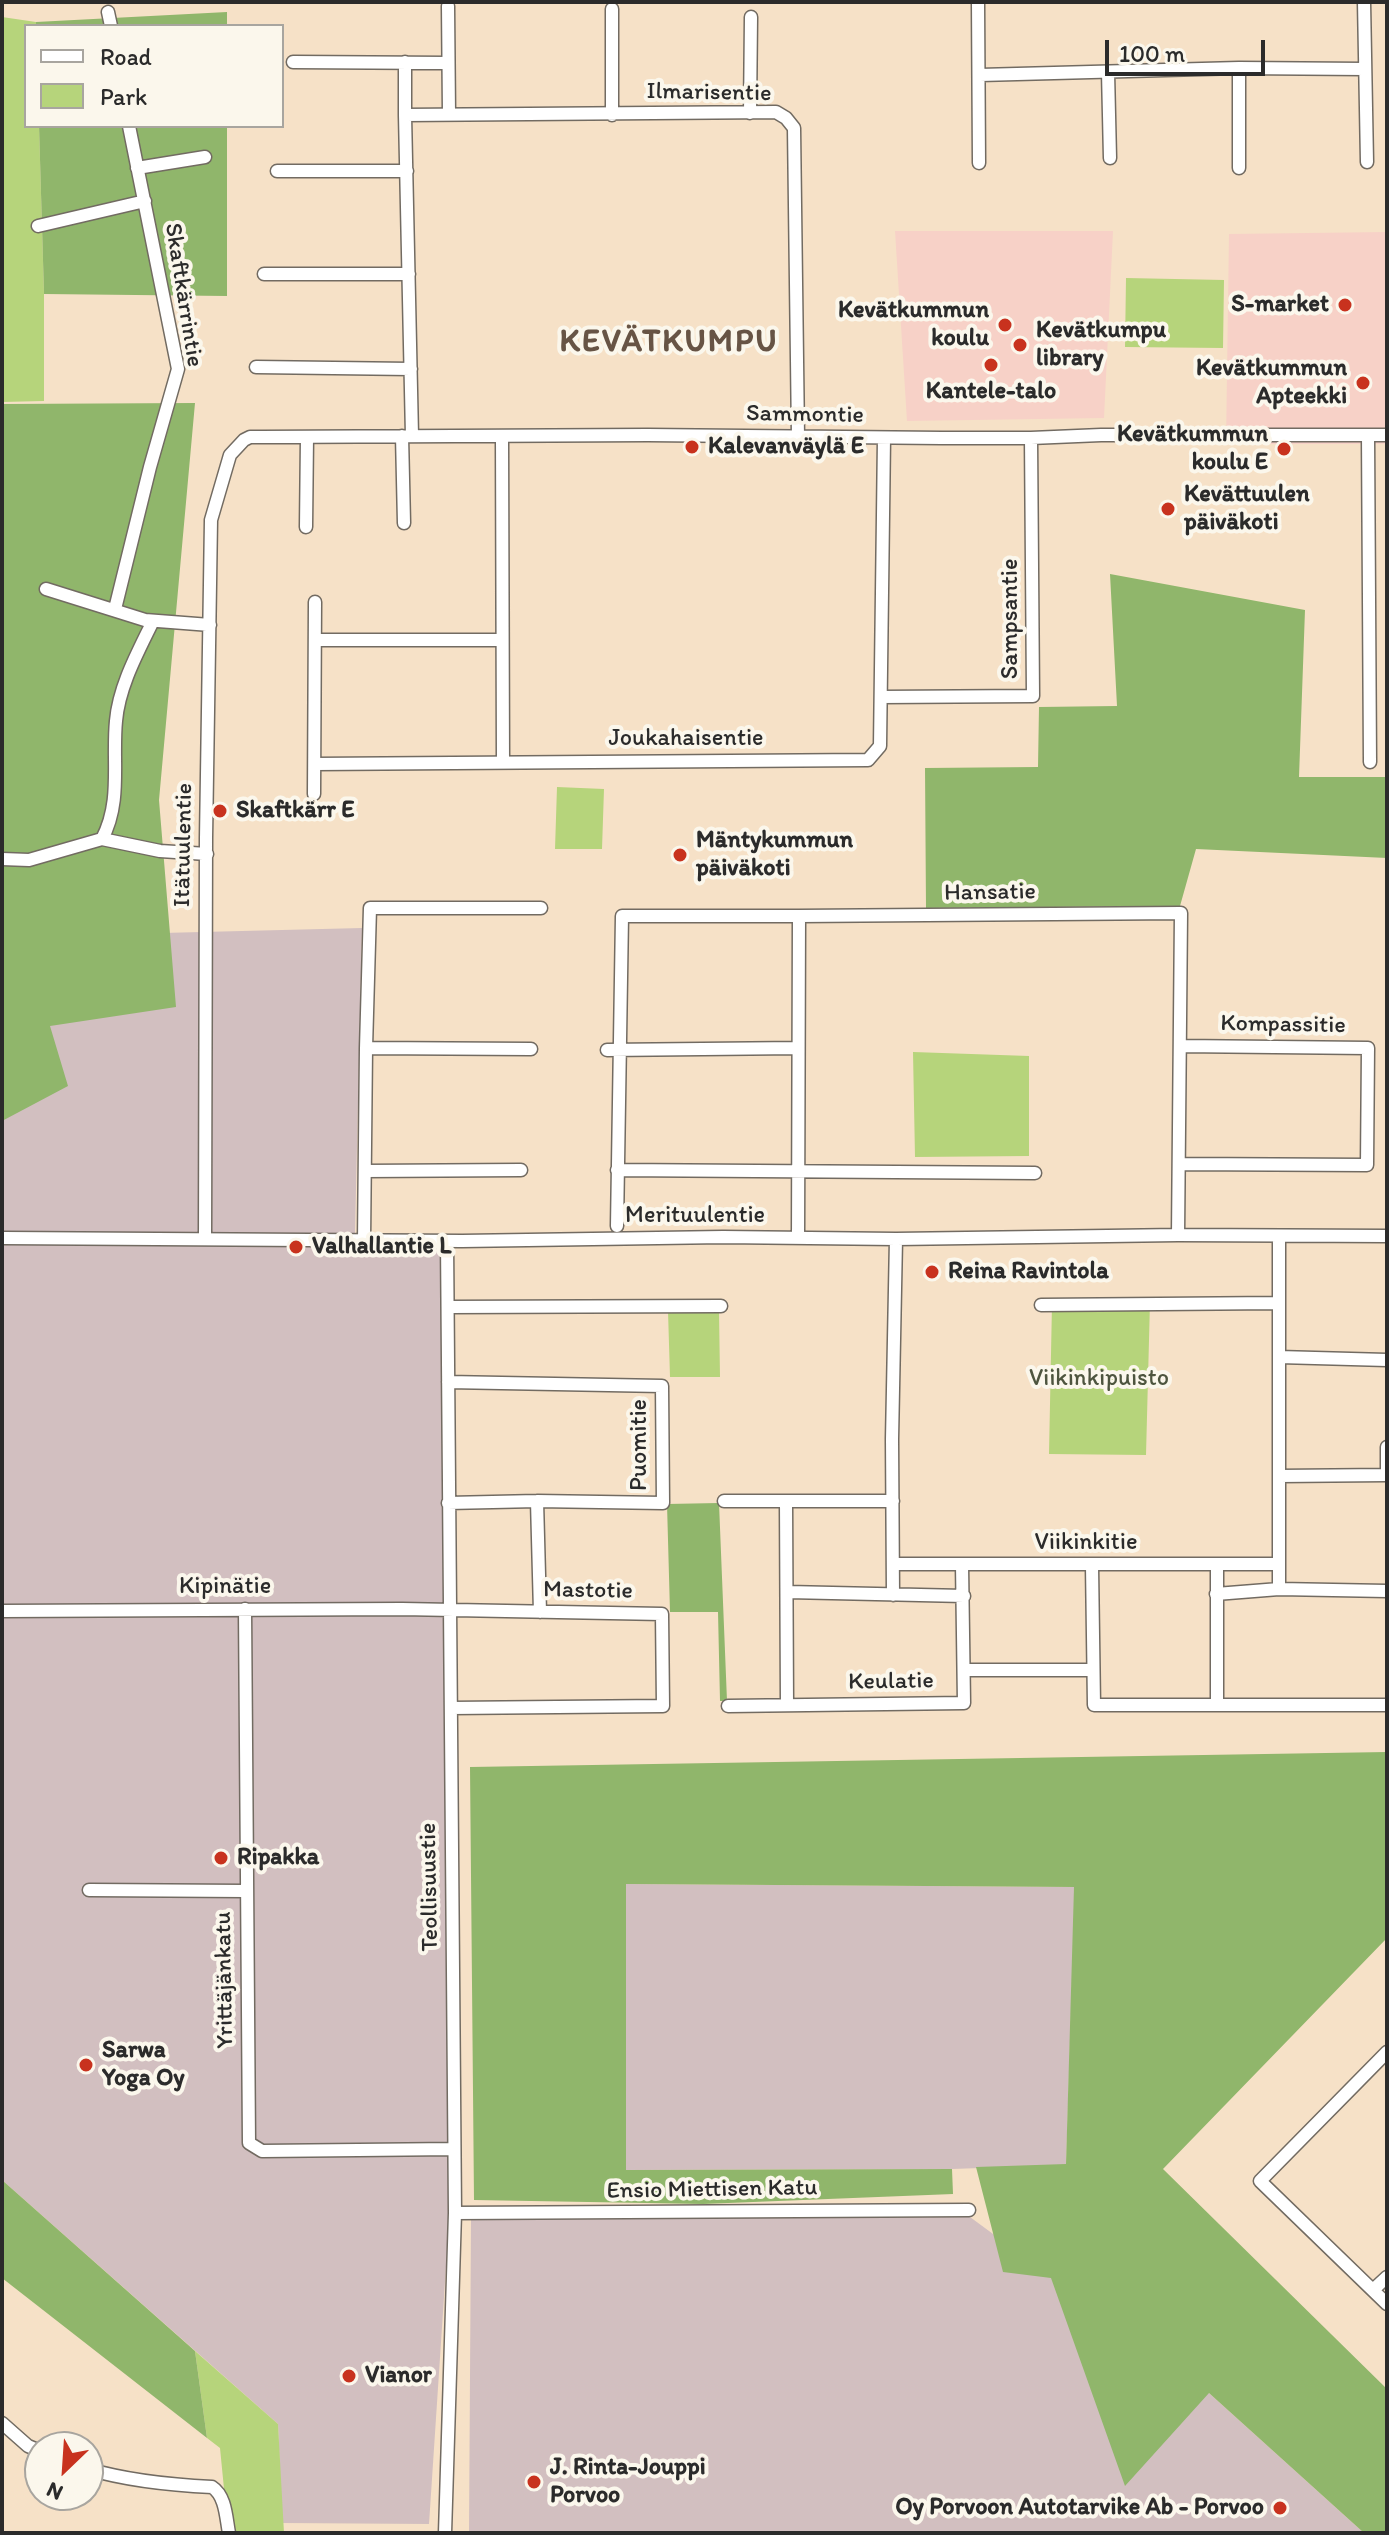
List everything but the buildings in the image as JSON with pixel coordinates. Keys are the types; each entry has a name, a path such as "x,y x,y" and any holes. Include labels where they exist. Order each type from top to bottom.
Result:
{"street":[{"path":"978,2 979,163"},
{"path":"1364,2 1367,162"},
{"path":"448,6 449,114"},
{"path":"612,9 612,115"},
{"path":"108,12 111,24"},
{"path":"750,113 751,17"},
{"path":"293,62 448,63"},
{"path":"404,523 411,369 405,62"},
{"path":"980,75 1239,68 1365,69"},
{"path":"1239,68 1239,168"},
{"path":"1108,72 1110,158"},
{"name":"Ilmarisentie","path":"405,115 776,112 786,118 794,128 798,437"},
{"name":"Skaftkärrintie","path":"115,609 178,369 129,128"},
{"path":"137,168 205,157"},
{"path":"277,171 407,171"},
{"path":"38,226 145,201"},
{"path":"264,274 409,274"},
{"path":"256,367 411,369"},
{"path":"1368,435 1370,762"},
{"name":"Sammontie","path":"230,455 250,437 1387,435"},
{"path":"306,527 307,437"},
{"path":"502,437 503,762"},
{"name":"Joukahaisentie","path":"315,764 868,760 880,746 884,438"},
{"name":"Sampsantie","path":"881,697 1033,696 1031,438"},
{"name":"Itätuulentie","path":"205,1238 211,520 230,455"},
{"path":"46,589 153,621 210,625"},
{"path":"314,794 315,602"},
{"path":"102,839 113,810 116,720 122,690 153,621"},
{"path":"315,640 502,640"},
{"path":"2,859 29,860 102,839 160,851 207,854"},
{"path":"364,1241 370,908 541,908"},
{"name":"Hansatie","path":"799,916 1181,913 1178,1235"},
{"path":"617,1226 614,1050 622,916 799,916 798,1238"},
{"name":"Kompassitie","path":"1180,1164 1367,1165 1368,1048 1181,1046"},
{"path":"366,1048 531,1049"},
{"path":"614,1050 798,1048"},
{"path":"365,1171 521,1170"},
{"path":"617,1170 1035,1173"},
{"name":"Merituulentie","path":"4,1238 447,1241 1387,1236"},
{"path":"1279,1237 1279,1589"},
{"path":"893,1595 896,1239"},
{"name":"Teollisuustie","path":"445,2533 455,2213 447,1241"},
{"path":"1041,1305 1277,1303"},
{"path":"448,1307 721,1306"},
{"path":"1279,1357 1387,1360"},
{"name":"Puomitie","path":"448,1382 662,1386 663,1503 448,1503"},
{"path":"1279,1476 1387,1475 1387,1447"},
{"path":"537,1501 540,1612"},
{"path":"724,1501 893,1501"},
{"path":"786,1502 787,1705"},
{"name":"Viikinkitie","path":"893,1564 1279,1564"},
{"path":"1217,1564 1217,1705"},
{"name":"Keulatie","path":"728,1706 964,1703 962,1565"},
{"path":"1092,1566 1094,1705 1387,1705"},
{"path":"1216,1594 1279,1589 1387,1591"},
{"path":"788,1592 964,1596"},
{"name":"Yrittäjänkatu","path":"245,1609 249,2143 262,2151 454,2149"},
{"name":"Kipinätie","path":"2,1611 449,1611"},
{"name":"Mastotie","path":"449,1611 662,1614 663,1706 451,1708"},
{"path":"964,1670 1093,1670"},
{"path":"89,1890 246,1891"},
{"path":"1387,2052 1260,2181 1387,2304"},
{"name":"Ensio Miettisen Katu","path":"455,2213 969,2210"},
{"path":"1373,2290 1387,2277"},
{"path":"2,2423 24,2442"},
{"path":"104,2474 155,2484 212,2487 222,2500 229,2533"}],"shaded area":[{"name":"Kevätkummun koulu","path":"895,231 1113,231 1104,418 907,421"},
{"path":"1387,232 1387,444 1226,444 1229,234"},
{"path":"362,928 355,1233 2,1233 2,937"},
{"path":"446,1243 450,2206 429,2524 282,2523 278,2424 2,2180 2,1244"},
{"path":"626,1884 1075,1887 1066,2165 952,2169 626,2170"},
{"path":"970,2217 1209,2393 1364,2533 469,2533 471,2219"}],"green space":[{"path":"227,12 227,24 36,22"},
{"path":"2,17 36,22 24,24 24,128 39,128 44,401 2,402"},
{"path":"39,128 227,128 227,296 44,294"},
{"path":"1126,278 1224,280 1223,348 1125,347"},
{"path":"195,403 159,800 176,1007 50,1026 68,1086 2,1121 2,404"},
{"path":"1110,574 1305,610 1299,777 1387,777 1387,858 1196,849 1180,906 926,908 925,768 1038,767 1039,707 1117,706"},
{"path":"557,787 604,789 602,849 555,849"},
{"path":"913,1052 1029,1056 1029,1156 915,1157"},
{"name":"Viikinkipuisto","path":"1150,1302 1146,1455 1049,1454 1052,1304"},
{"path":"668,1311 719,1311 720,1377 670,1377"},
{"path":"719,1503 727,1701 720,1701 718,1612 670,1612 667,1504"},
{"path":"1387,1752 1387,1938 1163,2169 1387,2389 1387,2533 1364,2533 1209,2393 1125,2486 1051,2278 1003,2272 976,2167 1066,2164 1074,1887 626,1884 626,2170 952,2169 953,2194 703,2204 474,2200 470,1767"},
{"path":"2,2180 195,2351 207,2438 2,2278"},
{"path":"195,2351 278,2424 284,2533 234,2533 225,2499 220,2448 207,2438"}],"place":[{"name":"S-market","path":"1345,305"},
{"name":"Kevätkummun koulu","path":"1005,325"},
{"name":"Kevätkumpu library","path":"1020,345"},
{"name":"Kantele-talo","path":"991,365"},
{"name":"Kevätkummun Apteekki","path":"1363,383"},
{"name":"Kalevanväylä E","path":"692,447"},
{"name":"Kevätkummun koulu E","path":"1284,449"},
{"name":"Kevättuulen päiväkoti","path":"1168,509"},
{"name":"Skaftkärr E","path":"220,811"},
{"name":"Mäntykummun päiväkoti","path":"680,855"},
{"name":"Valhallantie L","path":"296,1247"},
{"name":"Reina Ravintola","path":"932,1272"},
{"name":"Ripakka","path":"221,1858"},
{"name":"Sarwa Yoga Oy","path":"86,2065"},
{"name":"Vianor","path":"349,2376"},
{"name":"J. Rinta-Jouppi Porvoo","path":"534,2482"},
{"name":"Oy Porvoon Autotarvike Ab - Porvoo","path":"1280,2508"}],"district":[{"name":"KEVÄTKUMPU","path":"669,343"}]}
